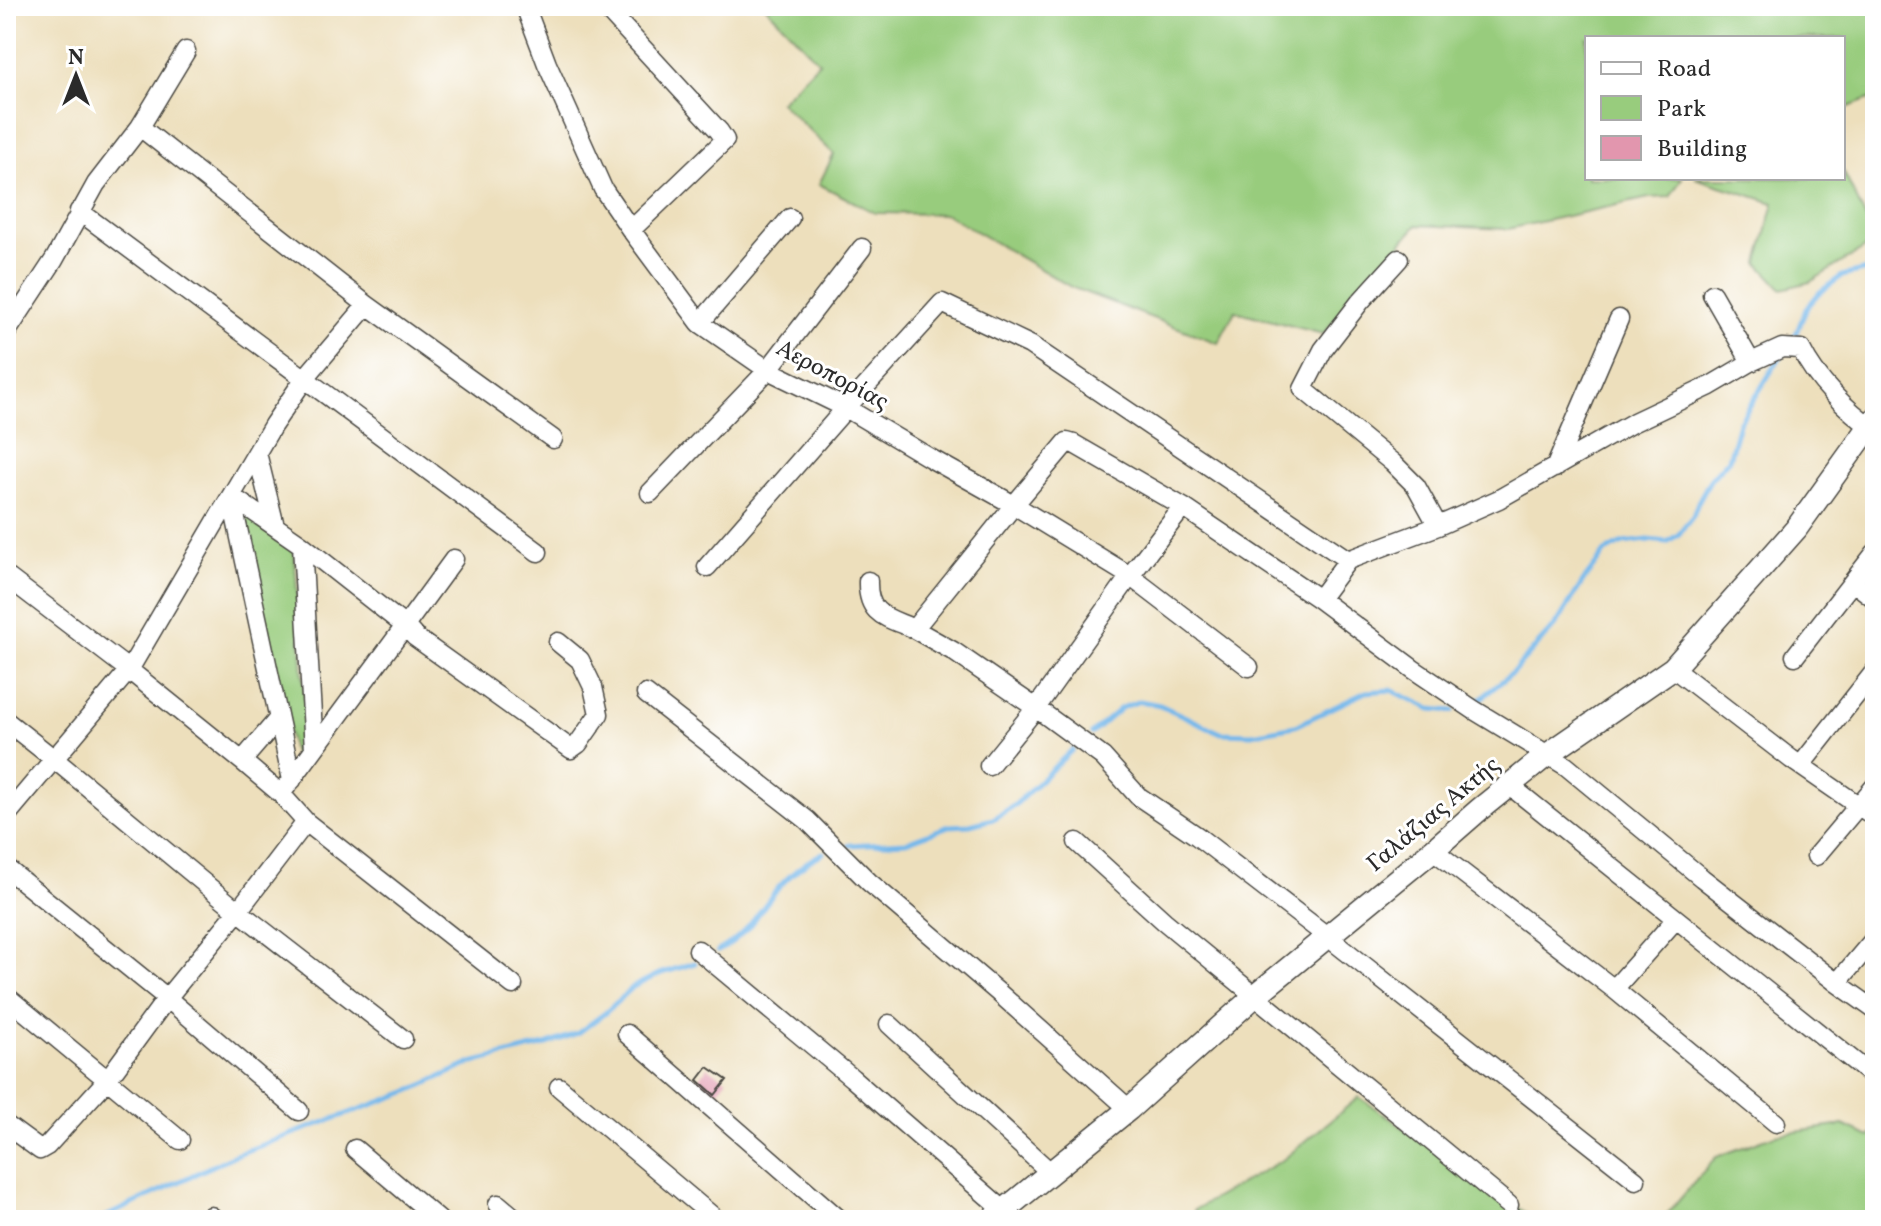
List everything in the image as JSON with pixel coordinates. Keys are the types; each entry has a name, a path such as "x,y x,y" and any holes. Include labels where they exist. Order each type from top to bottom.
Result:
{"street":[{"name":"Αεροπορίας","path":"525,6 552,77 603,189 700,323 768,370 846,408 1130,576 1249,667"},
{"path":"604,6 725,140 631,230"},
{"path":"6,333 54,260 96,184 140,127 186,51"},
{"path":"140,127 367,305 553,439"},
{"path":"79,211 538,552"},
{"path":"700,323 790,218"},
{"path":"650,493 768,370 862,248"},
{"path":"1399,259 1323,350 1303,389 1393,463 1416,486 1438,526"},
{"path":"1712,294 1751,362"},
{"path":"707,567 942,303 1030,345 1348,560"},
{"path":"6,816 129,670 231,496 305,378 367,305"},
{"path":"1555,468 1619,319"},
{"path":"1319,599 1348,560 1499,499 1634,422 1782,348 1801,349 1824,385 1873,425"},
{"name":"Γαλάζιας Ακτής","path":"1004,1216 1050,1172 1129,1109 1256,995 1509,785 1673,668 1796,529 1873,425"},
{"path":"914,629 1067,442 1074,444 1183,507 1319,599 1413,669 1566,766 1702,878 1875,1010"},
{"path":"257,453 275,526"},
{"path":"231,496 302,545 415,637 571,749 599,714 593,687 580,660 558,642"},
{"path":"231,496 278,719 286,787 306,822 513,985"},
{"path":"989,766 1036,708 1183,507"},
{"path":"209,533 242,549"},
{"path":"302,545 314,749"},
{"path":"1795,656 1875,553"},
{"path":"286,787 454,559"},
{"path":"6,576 242,761 286,787"},
{"path":"868,581 867,596 878,613 953,651 1103,757 1138,796 1197,836 1328,937 1636,1180"},
{"path":"1853,582 1875,599"},
{"path":"1673,668 1875,817"},
{"path":"1801,765 1875,671"},
{"path":"310,687 343,710"},
{"path":"646,694 807,820 869,882 1129,1109"},
{"path":"242,761 278,719"},
{"path":"6,721 238,911 403,1039"},
{"path":"1509,785 1875,1078"},
{"path":"1816,856 1875,786"},
{"path":"6,1125 40,1150 47,1146 107,1080 167,998 306,822"},
{"path":"1077,842 1164,921 1509,1205"},
{"path":"1433,850 1614,989 1776,1123"},
{"path":"6,868 167,998 299,1111"},
{"path":"1614,989 1676,919"},
{"path":"1837,983 1875,938"},
{"path":"698,950 852,1078 1004,1216"},
{"path":"6,996 180,1140"},
{"path":"889,1024 1050,1172"},
{"path":"627,1034 840,1220"},
{"path":"559,1087 717,1220"},
{"path":"355,1149 439,1220"},
{"path":"498,1204 517,1220"}],"green space":[{"path":"765,6 1875,6 1875,97 1845,108 1845,36 1585,36 1585,180 1681,180 1670,197 1649,198 1508,229 1417,225 1323,334 1235,311 1218,343 1071,287 946,214 875,213 819,184 834,154 780,102 819,62"},
{"path":"1845,175 1868,223 1870,245 1810,282 1782,289 1758,263 1774,203 1701,180 1845,180"},
{"path":"240,509 294,549 308,747 295,763"},
{"path":"1359,1097 1536,1220 1201,1220 1194,1210 1284,1159"},
{"path":"1843,1125 1870,1137 1875,1130 1875,1220 1662,1220 1716,1157 1775,1135"}],"building":[{"path":"708,1067 727,1080 715,1095 698,1080"}],"waterway":[{"path":"1788,345 1806,309 1820,292 1842,276 1875,268"},
{"path":"1480,699 1512,673 1556,625 1605,552 1623,543 1648,540 1667,542 1679,534 1693,516 1710,480 1729,459 1739,423 1781,356"},
{"path":"1092,733 1121,708 1140,701 1160,705 1221,733 1252,734 1295,726 1366,692 1391,690 1431,709 1453,711"},
{"path":"849,845 906,842 949,826 993,819 1015,805 1072,750"},
{"path":"718,951 743,932 790,876 823,853"},
{"path":"99,1220 235,1155 407,1092 472,1063 545,1045 578,1033 633,987 659,974 695,963"}]}
